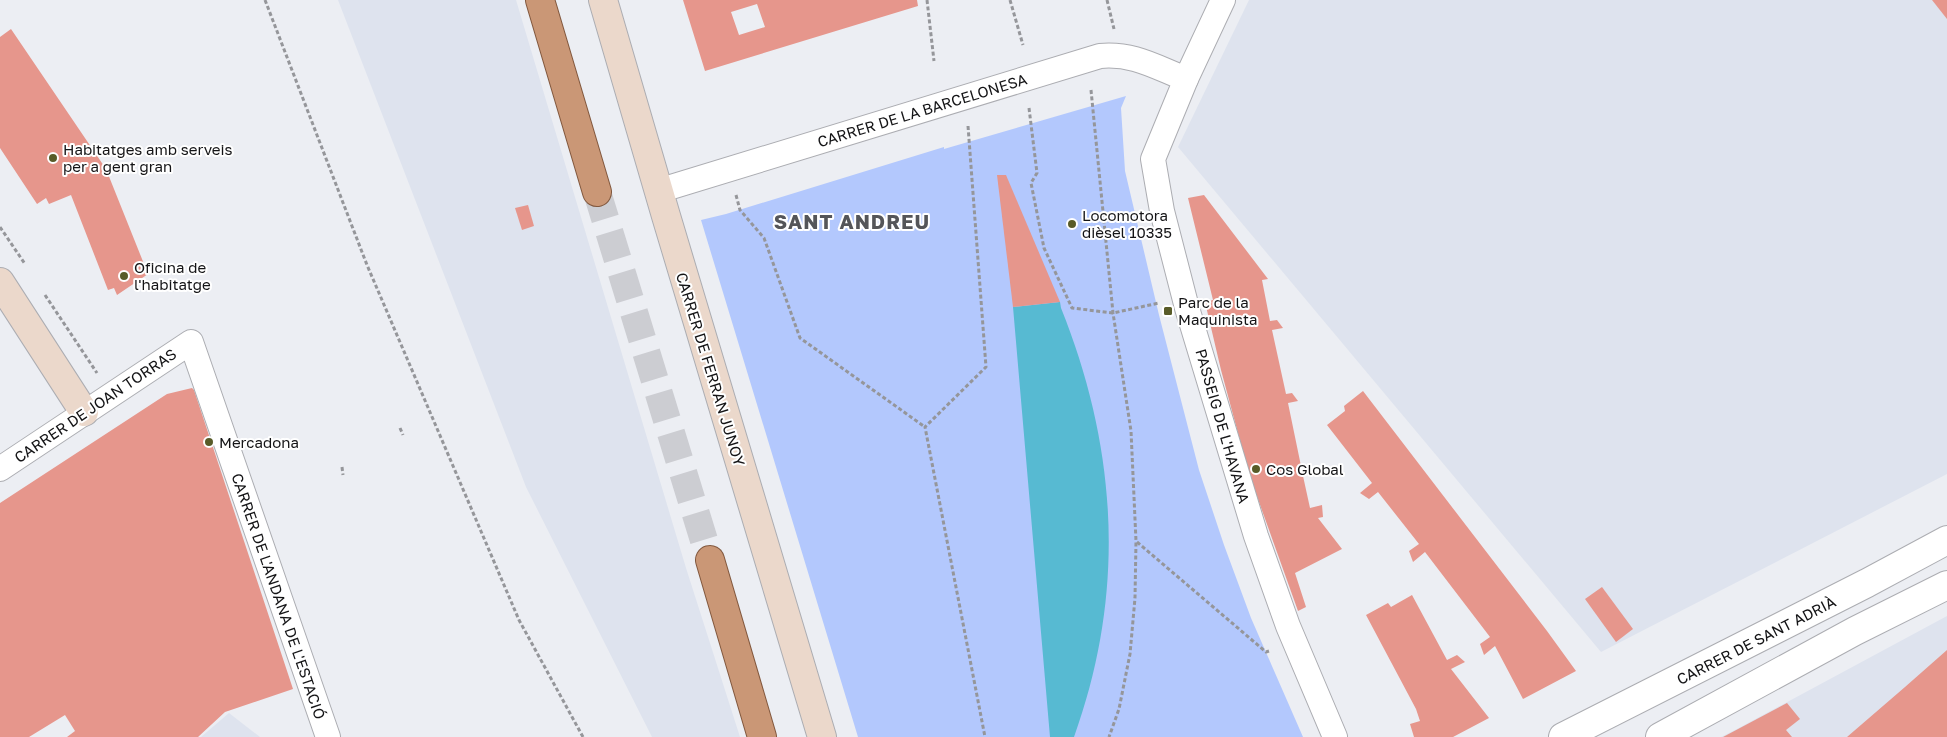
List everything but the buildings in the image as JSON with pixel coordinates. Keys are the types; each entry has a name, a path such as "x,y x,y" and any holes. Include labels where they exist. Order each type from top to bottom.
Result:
{"highway":[{"path":"540,0 597,192"},
{"path":"710,560 762,737"}],"main road":[{"name":"CARRER DE FERRAN JUNOY","path":"603,0 658,191 822,737"},
{"path":"0,282 84,412"}],"street":[{"name":"PASSEIG DE L'HAVANA","path":"1223,0 1186,79 1153,159 1162,211 1187,308 1256,536 1288,626 1335,737"},
{"name":"CARRER DE LA BARCELONESA","path":"658,191 1100,56 1135,58 1186,79"},
{"name":"CARRER DE JOAN TORRAS","path":"0,469 191,342"},
{"name":"CARRER DE L'ANDANA DE L'ESTACIÓ","path":"191,342 328,737"},
{"name":"CARRER DE SANT ADRIÀ","path":"1563,737 1867,583 1947,540"},
{"path":"1660,737 1855,631 1947,585"}],"path":[{"path":"265,0 367,265 515,611 583,737"},
{"path":"927,0 934,61"},
{"path":"1010,0 1023,44"},
{"path":"1107,0 1114,29"},
{"path":"1091,90 1114,313 1131,431 1136,542 1135,598 1130,654 1119,709 1109,737"},
{"path":"1029,108 1037,173 1031,183 1044,248 1072,308 1114,313 1162,302"},
{"path":"925,427 986,367 968,126"},
{"path":"735,194 740,210 764,238 800,338 925,427 985,737"},
{"path":"0,228 27,268"},
{"path":"43,292 111,395"},
{"path":"400,428 403,435"},
{"path":"342,467 343,475"},
{"path":"1136,542 1266,652 1272,650"}],"shaded area":[{"path":"338,0 516,0 686,568 740,737 652,737 526,487"},
{"path":"1249,0 1947,0 1947,474 1601,652 1178,147"},
{"path":"1126,96 1121,108 1125,171 1159,315 1199,470 1251,618 1303,737 858,737 701,220 944,147 944,149"},
{"path":"1060,302 1080,361 1094,415 1104,468 1108,522 1108,575 1102,629 1091,683 1074,737 1050,737 1013,307"},
{"path":"1947,616 1947,737 1721,737 1735,730"},
{"path":"229,713 260,737 201,737"}],"tunnel":[{"path":"597,192 710,560"}],"place":[{"name":"Habitatges amb serveis per a gent gran","path":"53,158"},
{"name":"Locomotora dièsel 10335","path":"1072,224"},
{"name":"Oficina de l'habitatge","path":"124,276"},
{"name":"Parc de la Maquinista","path":"1168,311"},
{"name":"Mercadona","path":"209,442"},
{"name":"Cos Global","path":"1256,469"}],"district":[{"name":"SANT ANDREU","path":"852,221"}]}
